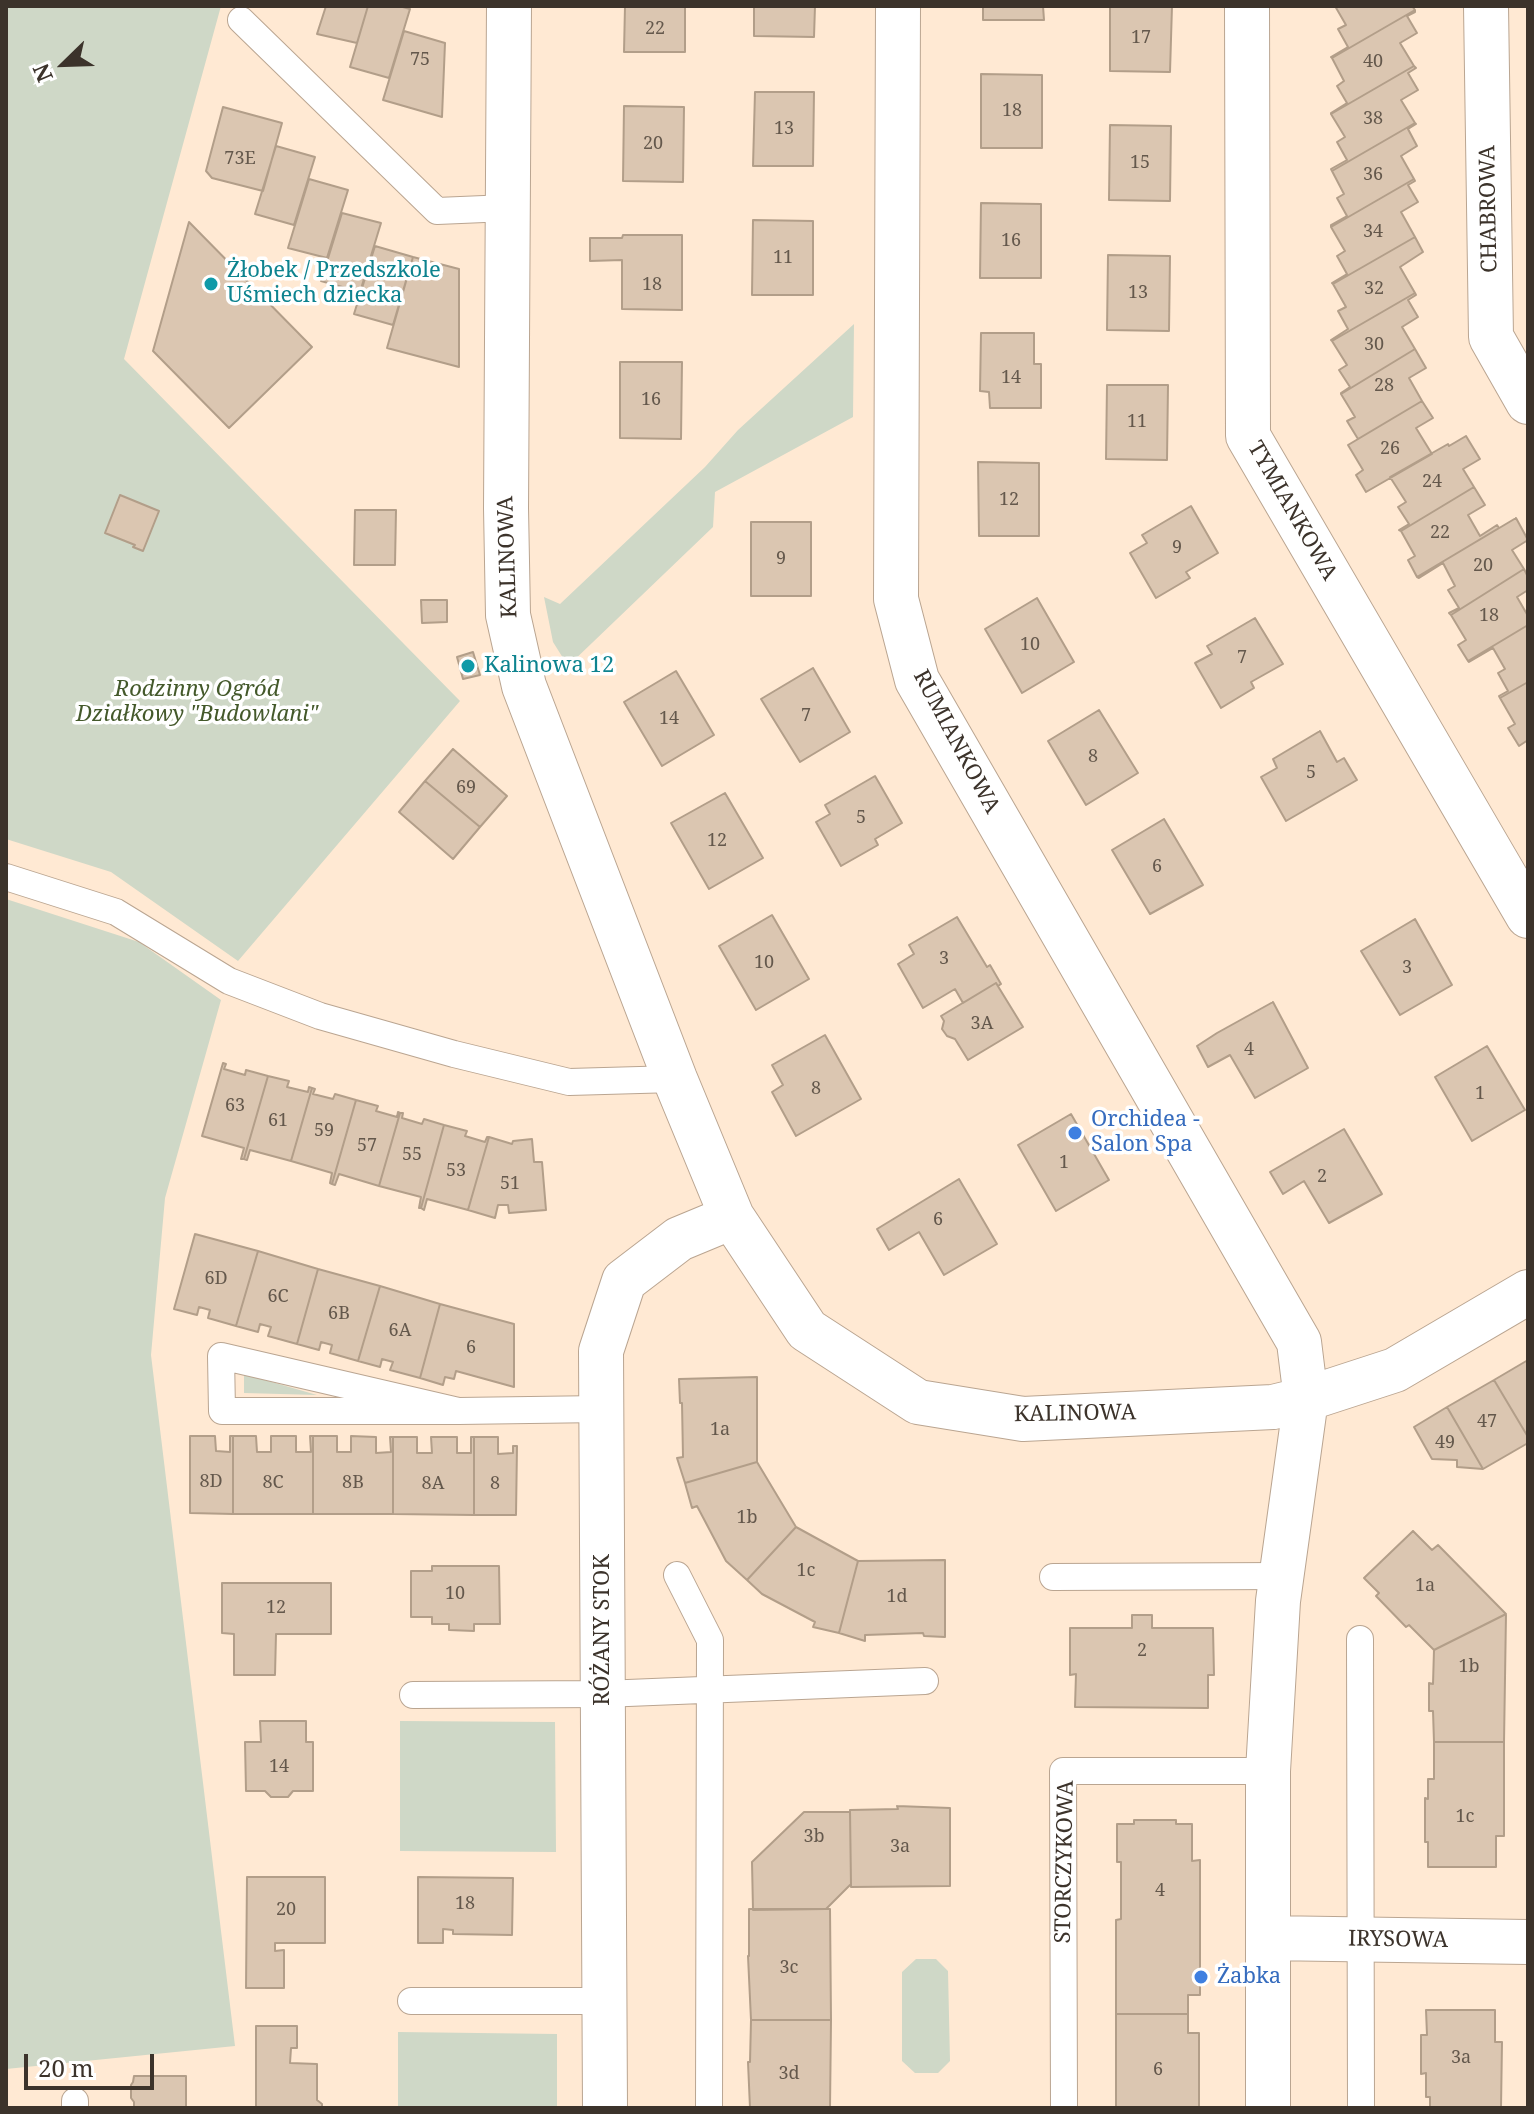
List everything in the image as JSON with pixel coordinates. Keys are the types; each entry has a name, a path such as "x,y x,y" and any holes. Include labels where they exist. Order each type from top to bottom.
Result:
{"street":[{"name":"KALINOWA","path":"509,6 508,615 524,686 675,1079 732,1217 807,1330 918,1402 1023,1419 1273,1407 1395,1370 1528,1292"},
{"name":"RUMIANKOWA","path":"898,6 896,599 917,680 1299,1342 1306,1399"},
{"name":"TYMIANKOWA","path":"1247,6 1248,436 1528,916"},
{"name":"CHABROWA","path":"1486,6 1491,337 1528,402"},
{"name":"RÓŻANY STOK","path":"605,2108 601,1351 624,1281 679,1239 732,1217"},
{"path":"1268,2108 1268,1771 1281,1576 1306,1399"},
{"name":"IRYSOWA","path":"1268,1938 1528,1942"}],"lane":[{"path":"241,20 437,211 508,208"},
{"path":"6,877 116,912 229,981 320,1016 569,1082 675,1079"},
{"path":"458,1411 221,1356 222,1411 458,1411 602,1409"},
{"path":"677,1575 710,1640 709,2108"},
{"path":"1053,1577 1281,1576"},
{"path":"1360,1639 1361,2108"},
{"path":"413,1695 603,1694 925,1681"},
{"name":"STORCZYKOWA","path":"1064,2108 1063,1771 1268,1771"},
{"path":"411,2001 603,2001"}],"green space":[{"name":"Rodzinny Ogród Działkowy \"Budowlani\"","path":"6,6 221,6 124,359 460,701 238,961 111,872 6,839"},
{"path":"854,324 853,417 715,492 713,527 568,666 553,642 544,597 560,604 705,467 738,430"},
{"path":"6,899 139,942 221,1000 165,1198 151,1355 235,2046 6,2069"},
{"path":"244,1374 317,1395 244,1393"},
{"path":"400,1721 555,1722 556,1852 400,1851"},
{"path":"916,1959 936,1959 948,1971 950,2061 938,2073 915,2073 902,2061 902,1972"},
{"path":"398,2032 557,2034 557,2108 398,2108"}],"building":[{"path":"326,6 368,6 357,43 317,34"},
{"path":"368,6 410,9 389,78 350,67"},
{"path":"625,6 685,6 685,52 624,52"},
{"path":"754,6 815,6 814,37 754,36"},
{"path":"983,6 1043,6 1044,20 983,20"},
{"path":"1110,6 1172,6 1170,72 1110,71"},
{"path":"1335,6 1412,6 1415,10 1332,58 1348,47 1338,29 1346,25"},
{"path":"1415,10 1407,16 1417,33 1400,43 1414,66 1331,114 1347,103 1337,86 1344,81 1332,58"},
{"path":"404,31 445,43 442,117 383,100"},
{"path":"1414,66 1416,68 1408,73 1418,90 1401,100 1415,123 1332,171 1347,160 1337,142 1345,137 1331,114"},
{"path":"981,74 1042,75 1042,148 981,148"},
{"path":"755,92 814,92 813,166 753,166"},
{"path":"624,106 684,107 683,182 623,181"},
{"path":"223,107 282,123 263,191 212,178 206,171"},
{"path":"1415,123 1408,129 1417,146 1401,156 1414,179 1331,227 1347,216 1337,198 1344,194 1332,171"},
{"path":"1110,125 1171,126 1170,201 1109,200"},
{"path":"276,146 315,157 294,225 255,214"},
{"path":"309,179 348,190 327,258 288,248"},
{"path":"1414,179 1408,185 1418,202 1401,212 1415,237 1333,284 1347,274 1337,256 1345,251 1331,227"},
{"path":"981,203 1041,204 1041,278 980,278"},
{"path":"342,213 381,223 360,292 321,281"},
{"path":"753,220 813,221 813,295 752,295"},
{"name":"Żłobek / Przedszkole Uśmiech dziecka","path":"189,222 312,347 229,428 153,351"},
{"path":"623,235 682,235 682,310 622,309 622,260 590,261 590,238 622,238"},
{"path":"1415,237 1423,252 1400,267 1415,293 1332,341 1348,329 1338,311 1346,307 1333,284"},
{"path":"375,246 413,257 393,325 354,314"},
{"path":"1108,255 1170,256 1169,331 1107,330"},
{"path":"413,257 459,269 459,367 387,348"},
{"path":"1415,293 1408,300 1418,317 1402,327 1415,349 1341,394 1350,387 1339,370 1347,365 1332,341"},
{"path":"981,333 1034,333 1034,364 1041,364 1041,408 990,408 989,392 980,391"},
{"path":"1415,349 1426,368 1409,378 1422,401 1358,439 1347,421 1355,417 1341,394"},
{"path":"620,362 682,362 681,439 620,438"},
{"path":"1107,385 1168,385 1167,460 1106,459"},
{"path":"1422,401 1433,418 1416,428 1432,454 1366,492 1356,475 1363,470 1348,445"},
{"path":"1466,436 1480,459 1463,469 1474,487 1399,530 1409,524 1398,507 1406,502 1390,477"},
{"path":"978,462 1039,463 1039,536 979,536"},
{"path":"1474,487 1485,505 1468,515 1480,536 1497,525 1499,528 1417,577 1408,560 1415,556 1401,531"},
{"path":"120,495 159,511 143,551 105,533"},
{"path":"1191,506 1218,553 1186,572 1190,578 1156,598 1130,553 1147,543 1142,535"},
{"path":"355,510 396,510 395,565 354,565"},
{"path":"1516,518 1528,540 1512,550 1524,569 1451,615 1449,613 1459,608 1448,590 1455,586 1443,563 1417,577"},
{"path":"751,522 811,522 811,596 751,596"},
{"path":"1524,569 1528,577 1528,590 1517,597 1528,616 1528,625 1468,661 1458,645 1466,640 1451,615"},
{"path":"1037,598 1074,662 1022,693 985,629"},
{"path":"421,600 447,600 447,622 422,623"},
{"path":"1255,618 1283,664 1251,682 1254,688 1221,708 1195,663 1212,654 1207,646"},
{"path":"1528,625 1528,682 1500,698 1508,691 1498,673 1505,669 1493,648 1468,661"},
{"name":"Kalinowa 12","path":"473,652 480,675 463,679 457,657"},
{"path":"813,668 850,732 800,762 761,699"},
{"path":"676,671 714,735 662,766 624,702"},
{"path":"1528,682 1528,740 1519,746 1508,728 1515,724 1500,698"},
{"path":"1099,710 1138,773 1086,805 1048,741"},
{"path":"1320,731 1337,762 1344,758 1357,780 1286,821 1261,777 1277,768 1273,759"},
{"path":"453,749 507,796 480,827 425,781"},
{"path":"875,776 902,823 875,839 878,845 841,866 816,822 830,814 825,805"},
{"path":"425,781 480,827 453,859 399,812"},
{"path":"725,793 763,858 709,889 671,823"},
{"path":"1164,819 1203,885 1150,914 1112,850"},
{"path":"772,915 809,979 756,1010 719,946"},
{"path":"957,917 1001,984 998,986 996,983 963,1003 955,989 923,1008 898,964 914,954 909,945"},
{"path":"1415,919 1452,985 1400,1015 1361,951"},
{"path":"996,983 1023,1027 968,1060 955,1039 947,1036 942,1029 944,1021 941,1016"},
{"path":"1273,1002 1308,1068 1255,1098 1230,1055 1208,1067 1197,1046"},
{"path":"825,1035 861,1099 796,1136 772,1092 783,1085 772,1065"},
{"path":"1487,1046 1525,1110 1472,1141 1435,1077"},
{"path":"223,1063 226,1064 224,1069 245,1075 246,1070 268,1076 244,1159 241,1159 244,1148 202,1136"},
{"path":"268,1076 289,1081 287,1087 308,1092 309,1087 312,1088 291,1161 250,1150 247,1160 244,1159"},
{"path":"312,1088 315,1089 313,1094 333,1099 335,1094 356,1100 332,1184 332,1173 291,1161"},
{"path":"356,1100 378,1106 376,1111 397,1117 400,1113 379,1186 339,1174 335,1185 332,1184"},
{"path":"400,1113 403,1113 402,1118 422,1124 424,1119 444,1125 421,1208 421,1197 379,1186"},
{"path":"1071,1114 1109,1180 1056,1211 1018,1145"},
{"path":"444,1125 467,1131 465,1136 485,1142 489,1137 468,1210 427,1199 424,1210 421,1208"},
{"path":"1344,1129 1382,1194 1329,1223 1304,1181 1283,1194 1270,1172"},
{"path":"489,1137 512,1144 513,1141 532,1139 534,1162 542,1162 546,1210 509,1213 508,1205 498,1205 495,1218 468,1210"},
{"path":"959,1179 997,1244 944,1275 919,1232 889,1250 877,1229"},
{"path":"195,1234 258,1251 236,1326 208,1318 210,1310 199,1307 197,1315 174,1309"},
{"path":"258,1251 318,1269 297,1344 268,1336 271,1327 260,1324 258,1332 236,1326"},
{"path":"318,1269 380,1286 358,1361 330,1353 332,1345 321,1342 319,1350 297,1344"},
{"path":"380,1286 440,1304 420,1378 390,1370 393,1362 382,1359 380,1367 358,1361"},
{"path":"440,1304 514,1324 514,1387 456,1371 454,1379 445,1377 443,1385 420,1378"},
{"path":"1528,1360 1528,1437 1494,1380"},
{"path":"757,1377 757,1462 685,1483 677,1458 683,1457 679,1379"},
{"path":"1494,1380 1528,1437 1528,1443 1483,1469 1447,1407"},
{"path":"1447,1407 1483,1469 1457,1467 1457,1460 1432,1459 1414,1427"},
{"path":"190,1436 215,1436 216,1451 230,1452 230,1436 233,1436 233,1514 190,1513"},
{"path":"233,1436 256,1436 257,1452 271,1452 271,1436 296,1436 296,1452 311,1452 310,1436 313,1436 313,1514 233,1514"},
{"path":"313,1436 337,1436 337,1452 351,1452 351,1436 376,1437 376,1453 391,1452 390,1437 393,1437 393,1514 313,1514"},
{"path":"393,1437 417,1437 417,1453 432,1453 431,1437 457,1437 457,1453 471,1453 471,1437 474,1437 474,1515 393,1514"},
{"path":"474,1437 498,1437 498,1454 513,1453 513,1446 517,1446 516,1515 474,1515"},
{"path":"757,1462 796,1527 747,1580 726,1561 697,1506 692,1508 685,1483"},
{"path":"796,1527 858,1561 839,1633 813,1627 815,1622 762,1594 747,1580"},
{"path":"1413,1531 1432,1550 1438,1545 1506,1614 1434,1650 1409,1625 1406,1627 1376,1596 1379,1593 1364,1578"},
{"path":"945,1560 945,1637 924,1636 923,1633 865,1635 865,1641 839,1633 858,1561"},
{"path":"432,1566 499,1566 500,1624 474,1624 474,1631 449,1630 449,1624 432,1624 432,1617 411,1617 411,1571 432,1571"},
{"path":"222,1583 331,1583 331,1634 276,1634 275,1675 234,1675 234,1634 222,1633"},
{"path":"1506,1614 1504,1742 1434,1742 1429,1683 1433,1684 1434,1650"},
{"path":"1132,1615 1152,1615 1152,1628 1213,1628 1214,1675 1208,1675 1208,1708 1075,1707 1076,1674 1070,1675 1070,1628 1132,1628"},
{"path":"260,1721 306,1721 306,1742 313,1742 313,1791 293,1791 288,1797 271,1797 265,1791 246,1791 245,1742 261,1742"},
{"path":"1434,1742 1504,1742 1504,1836 1496,1836 1496,1867 1428,1867 1425,1798 1428,1799 1428,1779 1434,1779"},
{"path":"897,1806 950,1808 950,1886 851,1887 850,1810 898,1809"},
{"path":"804,1812 850,1812 851,1884 826,1909 753,1910 752,1862"},
{"path":"1134,1820 1176,1820 1176,1824 1192,1824 1192,1861 1200,1860 1200,1995 1188,1995 1188,2014 1116,2014 1116,1920 1121,1919 1117,1824 1134,1824"},
{"path":"247,1877 325,1877 325,1943 275,1943 275,1951 284,1950 284,1988 246,1988"},
{"path":"418,1877 513,1878 512,1935 453,1934 453,1930 443,1929 443,1943 418,1943"},
{"path":"749,1909 830,1909 831,2020 751,2020"},
{"path":"1426,2010 1495,2010 1495,2042 1502,2042 1501,2108 1430,2108 1430,2097 1426,2097 1426,2073 1421,2074 1421,2035 1427,2035"},
{"path":"1116,2014 1188,2014 1188,2033 1199,2033 1199,2108 1116,2108"},
{"path":"751,2020 831,2020 830,2108 750,2108 748,2062"},
{"path":"256,2026 297,2026 297,2048 291,2048 290,2063 317,2064 317,2100 322,2108 256,2108"},
{"path":"134,2076 186,2076 186,2108 134,2108 131,2085"}],"place":[{"name":"Żłobek / Przedszkole Uśmiech dziecka","path":"211,284"},
{"name":"Kalinowa 12","path":"468,666"},
{"name":"Orchidea - Salon Spa","path":"1075,1133"},
{"name":"Żabka","path":"1201,1977"}]}
